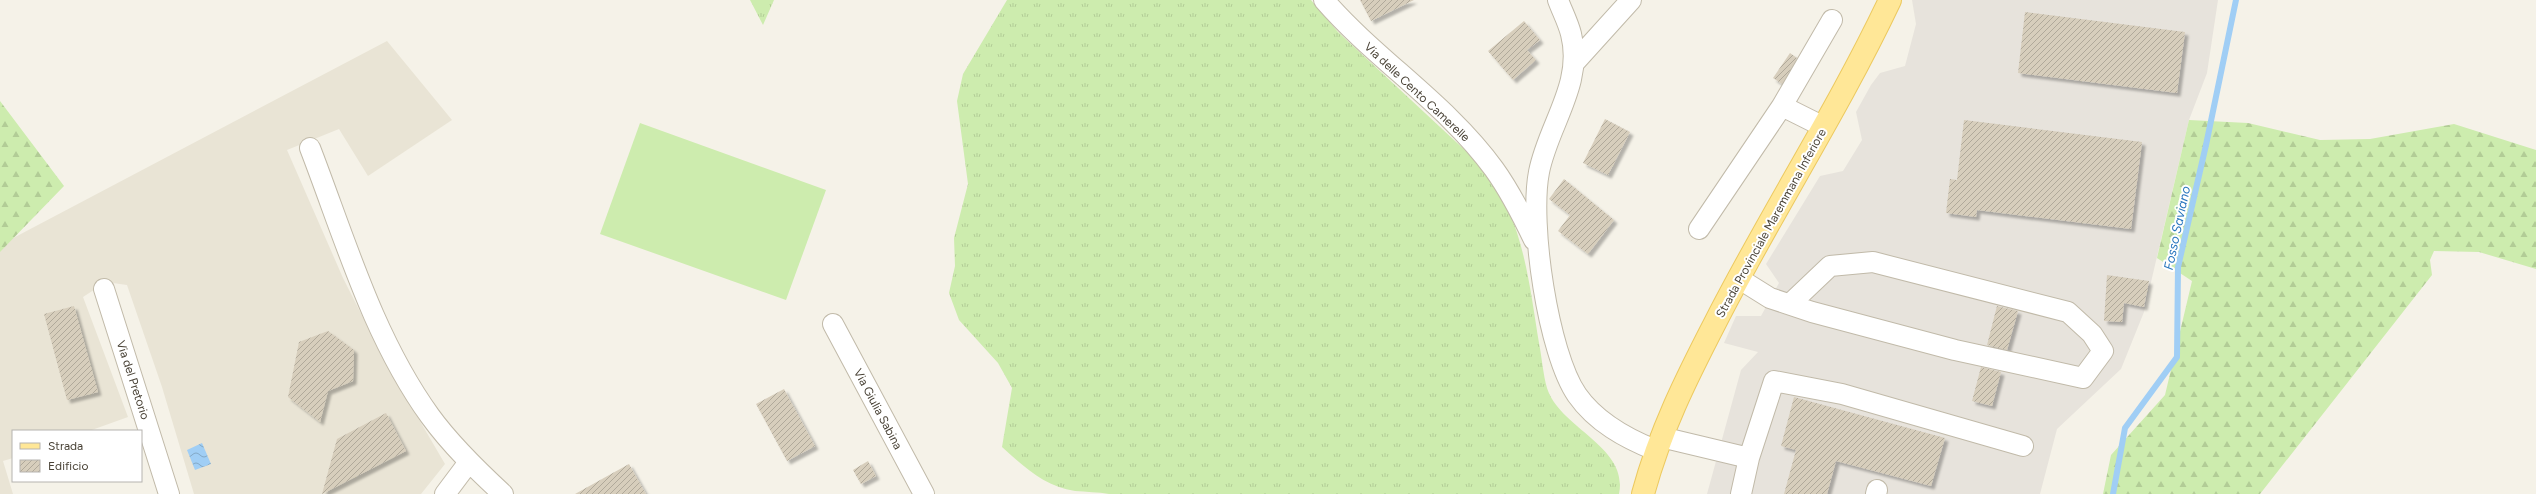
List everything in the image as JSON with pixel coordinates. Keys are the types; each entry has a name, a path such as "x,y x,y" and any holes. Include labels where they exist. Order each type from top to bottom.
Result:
{"main road":[{"name":"Strada Provinciale Maremmana Inferiore","path":"1643,494 1658,444 1687,377 1738,278 1824,126 1890,0"}],"street":[{"name":"Via delle Cento Camerelle","path":"1324,0 1362,40 1442,112 1479,151 1512,196 1539,251"},
{"name":"Via delle Cento Camerelle","path":"1558,0 1571,34 1574,63 1568,93 1547,144 1539,172 1536,227 1552,330 1560,362 1577,395 1594,414 1614,430 1658,444 1749,458"},
{"path":"1574,63 1631,0"},
{"path":"1699,229 1782,106 1832,20"},
{"path":"1782,106 1824,126"},
{"path":"310,148 366,293 392,351 431,416 469,462 503,494"},
{"path":"1738,278 1770,298 1790,304 1955,350 2083,378 2103,351 2092,334 2068,312 1873,262 1830,266 1790,304"},
{"name":"Via del Pretorio","path":"104,290 169,494"},
{"name":"Via Giulia Sabina","path":"833,324 924,494"},
{"path":"1741,494 1749,458 1774,381 1842,394 2023,446"},
{"path":"445,494 469,462"}],"shaded area":[{"path":"1912,0 2218,0 2207,73 2189,120 2144,312 2121,369 2057,429 2040,494 1707,494 1741,370 1758,352 1724,343 1736,316 1761,316 1779,283 1766,264 1820,176 1843,171 1862,140 1856,112 1871,85 1880,73 1905,66 1916,24"},
{"path":"387,41 452,120 368,176 339,129 287,150 343,278 386,363 445,464 421,494 194,494 162,387 127,285 106,282 83,297 128,417 92,430 12,430 12,458 3,461 13,494 0,494 0,245"}],"green space":[{"path":"750,0 774,0 763,25"},
{"path":"1007,0 1311,0 1338,32 1483,167 1496,186 1516,229 1522,251 1532,297 1547,388 1554,402 1565,415 1592,438 1614,463 1619,477 1619,494 1109,494 1064,489 1045,481 1018,462 1002,447 1012,388 998,363 959,320 949,293 955,266 954,238 968,184 957,101 963,74"},
{"path":"0,101 64,186 0,252"},
{"path":"2189,120 2248,123 2320,140 2370,139 2454,124 2536,150 2536,269 2479,252 2434,251 2430,260 2432,275 2260,494 2103,494 2111,455 2165,395 2192,281 2157,258"},
{"path":"640,123 826,190 786,300 600,234"}],"water":[{"path":"202,443 211,464 195,470 187,450"}],"building":[{"path":"1360,0 1414,0 1371,21"},
{"path":"2025,12 2185,32 2177,93 2018,73"},
{"path":"1524,21 1540,40 1527,50 1536,60 1513,80 1488,51"},
{"path":"1790,53 1797,58 1782,84 1773,78"},
{"path":"1605,119 1630,132 1608,175 1583,163"},
{"path":"1964,120 2142,142 2131,229 1977,210 1976,217 1946,213 1950,179 1957,180"},
{"path":"1564,179 1614,220 1588,254 1558,231 1570,215 1549,199"},
{"path":"2107,275 2149,281 2144,307 2124,303 2122,322 2104,321"},
{"path":"74,306 98,392 67,400 44,314"},
{"path":"1997,306 2018,311 2007,350 1987,345"},
{"path":"328,331 354,350 353,381 328,391 320,422 288,397 299,342"},
{"path":"1981,367 2001,372 1992,406 1972,401"},
{"path":"784,389 815,446 787,461 756,404"},
{"path":"1794,397 1945,438 1931,486 1836,461 1827,494 1784,494 1796,450 1781,446"},
{"path":"386,413 406,451 322,494 337,439"},
{"path":"868,461 876,476 861,484 853,470"},
{"path":"629,464 646,494 575,494"}],"waterway":[{"name":"Fosso Saviano","path":"2113,494 2125,428 2177,357 2178,267 2206,145 2236,0"}]}
